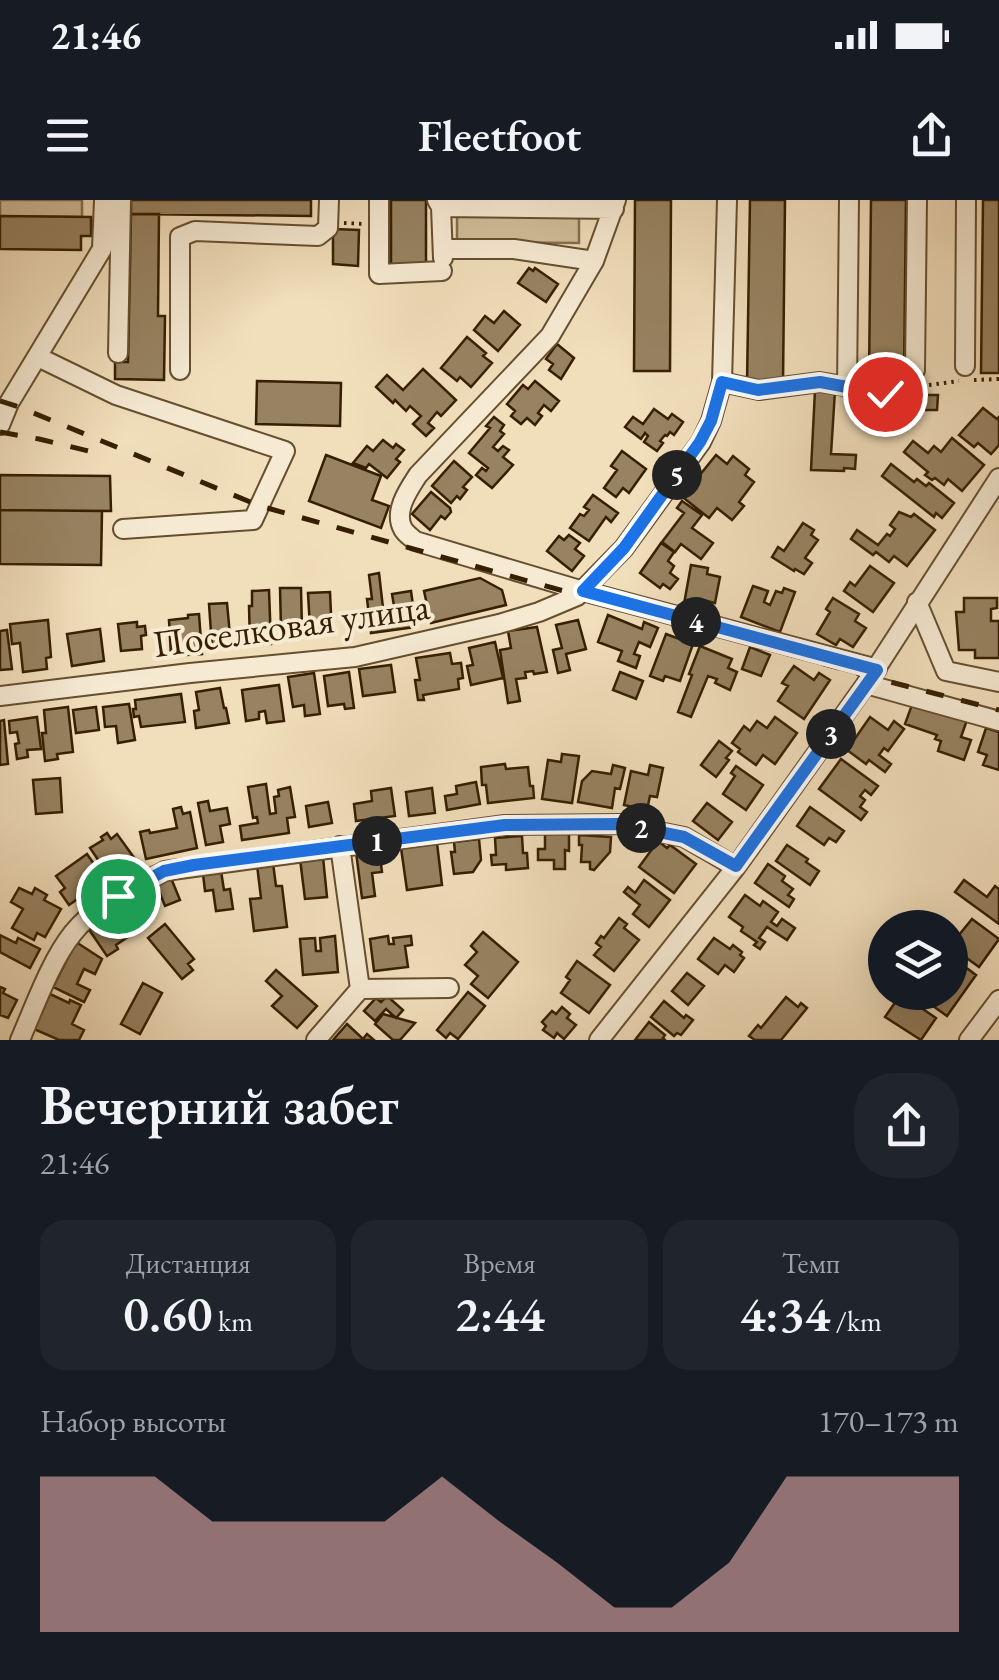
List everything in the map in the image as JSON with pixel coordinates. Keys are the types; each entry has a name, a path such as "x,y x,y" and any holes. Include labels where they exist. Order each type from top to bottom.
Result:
{"street":[{"path":"0,425 9,403 102,249 104,200"},
{"path":"118,353 121,200"},
{"path":"180,370 180,238 196,231 318,236 328,228 329,200"},
{"path":"379,200 379,274 442,277 439,203 615,204 594,261 550,336 418,475 405,495 400,515 403,529 415,541 731,632 999,722"},
{"name":"Поселковая улица","path":"0,696 355,657 499,624 539,612 583,591 624,548 690,457 717,403 722,382 728,200"},
{"path":"847,388 849,200"},
{"path":"722,382 758,390 820,382 885,394 915,378 917,200"},
{"path":"966,200 966,366"},
{"path":"443,249 514,249 594,261"},
{"path":"38,357 116,396 285,451 253,520 124,529"},
{"path":"599,1040 736,866 872,677 999,478"},
{"path":"917,602 946,670 999,682"},
{"path":"20,1040 71,934 118,896 164,871 505,825 620,824 684,837 736,866"},
{"path":"340,846 360,990"},
{"path":"316,1040 360,990 448,988"},
{"path":"969,1040 999,1000"}],"path":[{"path":"328,222 379,226"}],"shaded area":[{"path":"0,200 82,200 82,217 0,216"},
{"path":"457,213 579,214 579,243 457,242"}],"building":[{"path":"131,200 311,200 311,216 131,214"},
{"path":"391,200 426,200 426,266 391,266"},
{"path":"635,200 671,200 670,371 634,371"},
{"path":"750,200 785,200 783,384 747,383"},
{"path":"871,200 906,200 904,376 869,376"},
{"path":"983,200 999,200 999,373 981,373"},
{"path":"131,214 159,214 158,316 165,316 164,380 115,379 115,362 128,362"},
{"path":"0,216 91,217 91,236 81,236 81,250 0,249"},
{"path":"333,229 359,230 358,266 333,264"},
{"path":"529,268 558,284 546,302 518,283"},
{"path":"504,311 520,325 498,351 474,330 485,316 494,323"},
{"path":"467,337 492,363 471,387 441,368"},
{"path":"557,344 574,358 561,379 549,370 553,364 546,359"},
{"path":"423,369 456,400 441,416 437,412 428,423 434,428 426,436 413,424 421,416 410,406 406,411 395,400 393,403 376,387 387,375 403,390"},
{"path":"257,381 341,383 340,426 256,424"},
{"path":"535,381 559,401 551,411 544,405 535,425 527,418 521,424 511,416 515,411 507,404 523,385 528,389"},
{"path":"815,390 835,391 831,454 856,455 855,469 811,470"},
{"path":"920,395 938,395 937,410 919,410"},
{"path":"983,408 999,417 999,445 991,454 959,435"},
{"path":"654,409 668,419 672,414 683,422 674,435 665,435 657,451 644,442 648,436 645,433 641,439 625,427 633,417 643,424"},
{"path":"494,417 504,425 500,431 504,434 493,447 498,451 503,446 509,450 503,457 513,465 492,488 476,475 482,468 488,468 469,453"},
{"path":"952,438 984,465 962,491 948,479 944,485 932,480 904,452 913,441 928,453 934,446 941,452"},
{"path":"383,440 404,450 387,478 369,464 366,468 353,463 367,446 373,451"},
{"path":"622,451 646,469 629,493 623,488 616,497 604,488 617,470 611,466"},
{"path":"326,455 381,476 372,500 389,506 381,528 309,501"},
{"path":"716,455 727,464 733,456 749,469 745,475 754,482 739,502 744,506 732,520 717,508 709,518 680,495 693,480 689,477 693,471 699,476"},
{"path":"454,461 472,477 463,487 467,490 460,499 457,496 451,503 432,486"},
{"path":"891,464 914,482 917,479 926,486 929,483 954,503 942,518 936,513 934,517 882,476"},
{"path":"0,475 110,476 111,511 0,510"},
{"path":"431,492 451,512 445,519 441,516 430,530 412,514"},
{"path":"593,495 618,513 611,522 606,517 589,541 570,528 580,514 584,516 589,510 584,507"},
{"path":"682,501 702,515 692,528 713,543 701,559 681,544 675,552 662,542 684,513 677,508"},
{"path":"0,510 102,511 101,565 0,564"},
{"path":"899,512 911,517 914,514 935,530 907,566 894,556 889,562 876,552 873,555 851,539 857,530 878,545 895,529 890,525"},
{"path":"803,523 814,530 811,535 818,540 805,558 812,563 804,574 772,557 778,547 784,551"},
{"path":"569,535 580,543 575,549 584,556 572,571 547,551 559,536 564,540"},
{"path":"661,543 674,552 668,561 674,566 670,573 678,579 670,589 663,584 660,588 640,573"},
{"path":"691,565 708,568 707,574 720,577 715,603 707,601 706,608 684,604"},
{"path":"870,566 894,583 873,612 844,591 850,582 855,586"},
{"path":"379,573 383,608 394,606 392,594 411,591 416,627 371,633 369,575"},
{"path":"480,578 502,590 506,605 431,623 424,591"},
{"path":"753,586 768,591 764,602 770,605 776,591 782,593 784,588 795,592 780,632 741,617"},
{"path":"280,588 301,588 302,629 281,629"},
{"path":"269,590 271,644 250,644 252,591"},
{"path":"330,592 328,627 310,628 308,593"},
{"path":"833,598 859,614 855,621 866,628 853,647 840,639 836,645 817,634"},
{"path":"964,598 997,598 997,608 991,609 991,621 999,621 999,658 975,658 975,650 959,650 956,612 964,612"},
{"path":"227,603 231,646 212,647 209,604"},
{"path":"199,614 202,654 171,656 169,620"},
{"path":"608,615 642,629 644,622 658,628 650,647 639,642 634,654 640,656 636,668 618,661 622,651 598,642"},
{"path":"48,620 51,657 46,658 47,669 23,672 20,643 12,644 10,624"},
{"path":"578,620 586,649 566,654 570,670 558,673 553,650 562,648 556,625"},
{"path":"137,622 137,627 145,626 142,649 121,651 118,624"},
{"path":"537,627 547,672 525,672 526,678 516,679 520,701 508,703 500,650 511,648 508,631"},
{"path":"100,629 104,661 72,666 67,634"},
{"path":"7,630 12,669 0,670 0,631"},
{"path":"666,634 693,644 680,681 650,676"},
{"path":"495,642 503,678 471,685 467,666 473,665 469,648"},
{"path":"700,646 732,659 728,668 737,672 730,690 708,676 691,717 678,712"},
{"path":"750,647 770,655 761,676 742,669"},
{"path":"450,653 452,664 461,663 463,678 458,679 459,689 423,695 424,700 418,700 416,658"},
{"path":"391,665 395,692 363,696 359,669"},
{"path":"794,666 814,680 819,673 830,680 804,719 778,701 788,686 782,683"},
{"path":"349,672 354,708 345,709 344,704 328,706 324,676"},
{"path":"620,672 643,681 636,699 613,690"},
{"path":"314,673 320,714 305,716 304,705 293,707 288,677"},
{"path":"279,685 284,721 267,723 265,711 259,712 259,719 246,721 242,690"},
{"path":"220,688 229,723 196,728 196,692"},
{"path":"181,694 185,722 141,727 139,716 134,717 135,700"},
{"path":"913,702 967,720 961,737 971,740 964,760 938,751 941,741 935,739 937,735 905,724"},
{"path":"129,704 135,740 118,743 116,726 105,727 103,707"},
{"path":"68,707 73,752 45,761 44,710"},
{"path":"96,707 99,730 76,733 73,710"},
{"path":"37,717 41,749 27,750 28,757 17,759 17,732 10,733 9,721"},
{"path":"775,717 797,733 775,764 763,755 756,765 732,743 744,726 750,731 757,721 767,728"},
{"path":"870,717 888,730 894,721 904,729 888,751 884,748 879,755 891,764 885,772 847,750"},
{"path":"4,720 8,764 0,765 0,721"},
{"path":"986,728 999,732 999,770 983,765 987,755 978,752"},
{"path":"719,741 732,751 716,777 701,765"},
{"path":"562,754 579,756 572,803 542,799 548,760 561,762"},
{"path":"841,759 878,786 871,795 865,790 860,796 865,800 860,807 867,812 861,820 819,789"},
{"path":"505,764 506,769 528,767 534,798 488,803 481,767"},
{"path":"613,765 625,768 620,789 615,788 612,808 578,802 582,781 592,771 611,774"},
{"path":"650,765 663,768 657,797 650,796 647,810 624,805 631,771 648,775"},
{"path":"736,766 763,785 746,810 723,794 735,776 731,773"},
{"path":"60,778 62,812 36,814 33,780"},
{"path":"476,782 480,804 447,810 445,796 457,794 456,786"},
{"path":"266,784 270,814 276,813 274,797 279,796 278,790 290,787 295,817 287,818 289,833 242,840 240,826 258,823 257,817 253,818 248,787"},
{"path":"391,788 395,816 356,821 354,804 372,801 371,791"},
{"path":"432,788 435,813 409,816 406,792"},
{"path":"208,801 210,811 227,808 230,824 220,826 223,842 206,845 198,803"},
{"path":"328,802 332,823 309,827 306,806"},
{"path":"707,803 732,822 718,840 693,821"},
{"path":"181,807 183,814 190,812 197,848 146,859 140,832 177,828 173,809"},
{"path":"810,807 844,831 836,842 829,838 824,845 797,826"},
{"path":"107,833 111,839 117,834 135,859 109,876 90,848"},
{"path":"545,834 569,834 565,869 554,869 554,860 538,860 538,849 545,849"},
{"path":"579,835 611,837 610,852 594,870 590,869 590,862 581,862"},
{"path":"522,836 528,868 506,870 506,864 492,865 495,838"},
{"path":"479,839 481,860 473,872 454,874 454,842"},
{"path":"658,841 696,864 674,893 639,867"},
{"path":"437,843 442,885 407,890 401,848"},
{"path":"787,845 819,871 810,885 776,861"},
{"path":"379,849 382,872 372,873 375,896 362,898 356,852"},
{"path":"87,854 105,880 69,905 60,892 65,888 56,876"},
{"path":"323,857 327,897 305,899 300,859"},
{"path":"273,863 276,886 282,886 287,927 254,931 250,899 261,898 257,865"},
{"path":"768,864 785,876 782,881 793,889 788,895 794,899 789,907 755,883"},
{"path":"221,871 224,890 230,889 233,909 216,911 213,890 205,891 203,874"},
{"path":"171,878 180,900 165,906 156,884"},
{"path":"644,880 670,900 649,927 633,914 640,905 624,892 628,887 635,893"},
{"path":"964,880 987,897 995,886 999,889 999,924 955,892"},
{"path":"19,888 32,894 35,888 47,895 44,900 61,909 45,937 37,933 34,940 12,928 23,909 11,902"},
{"path":"745,895 778,912 771,922 777,926 782,919 795,928 787,940 767,927 759,938 765,942 760,949 754,945 757,942 729,917"},
{"path":"109,914 117,927 126,921 134,933 107,956 88,928"},
{"path":"619,918 627,924 624,928 639,940 614,971 594,955 601,947 596,943"},
{"path":"972,919 999,939 979,967 968,959 968,924"},
{"path":"165,924 194,959 188,964 193,970 182,979 148,938"},
{"path":"483,932 518,962 488,998 471,984 478,976 465,965 477,952 471,946"},
{"path":"0,935 16,943 18,938 40,949 30,968 0,952"},
{"path":"335,936 338,972 303,975 300,939 315,938 316,951 321,951 320,938"},
{"path":"388,936 389,944 394,944 393,938 411,936 412,945 405,946 408,967 374,971 370,939"},
{"path":"714,938 742,952 744,958 734,972 725,965 718,974 698,959"},
{"path":"76,942 102,959 95,974 84,969 77,984 90,990 84,1002 53,987"},
{"path":"577,961 610,985 589,1013 561,993"},
{"path":"968,969 976,975 968,986"},
{"path":"276,970 317,1006 297,1028 272,1006 282,996 266,981"},
{"path":"687,973 704,986 688,1005 672,991"},
{"path":"143,983 162,993 140,1034 121,1024"},
{"path":"0,987 17,1000 8,1018 0,1015"},
{"path":"468,992 485,1006 458,1039 450,1033 446,1038 437,1030"},
{"path":"50,994 81,1005 72,1024 84,1030 79,1040 59,1040 34,1029"},
{"path":"387,996 403,1010 396,1018 386,1009 375,1021 364,1011 376,998 381,1002"},
{"path":"786,997 798,1007 801,1003 807,1008 781,1040 755,1040 749,1036 758,1025 761,1028"},
{"path":"664,1001 684,1018 686,1015 693,1020 681,1035 674,1036 651,1017"},
{"path":"562,1007 576,1025 564,1039 557,1033 554,1038 543,1030 546,1026 542,1022"},
{"path":"890,1010 924,1010 936,1018 921,1040 885,1017"},
{"path":"383,1014 415,1023 400,1040 393,1040 375,1024"},
{"path":"649,1022 665,1035 665,1040 635,1040"},
{"path":"347,1024 363,1039 367,1034 374,1040 333,1040"}],"railway":[{"path":"0,401 260,506 999,710"},
{"path":"0,432 101,454"}],"route":[{"path":"118,896 164,871 194,865 505,825 620,824 684,837 736,866 877,670 583,591 624,548 700,442 711,421 722,382 758,390 820,382 885,394"}]}
